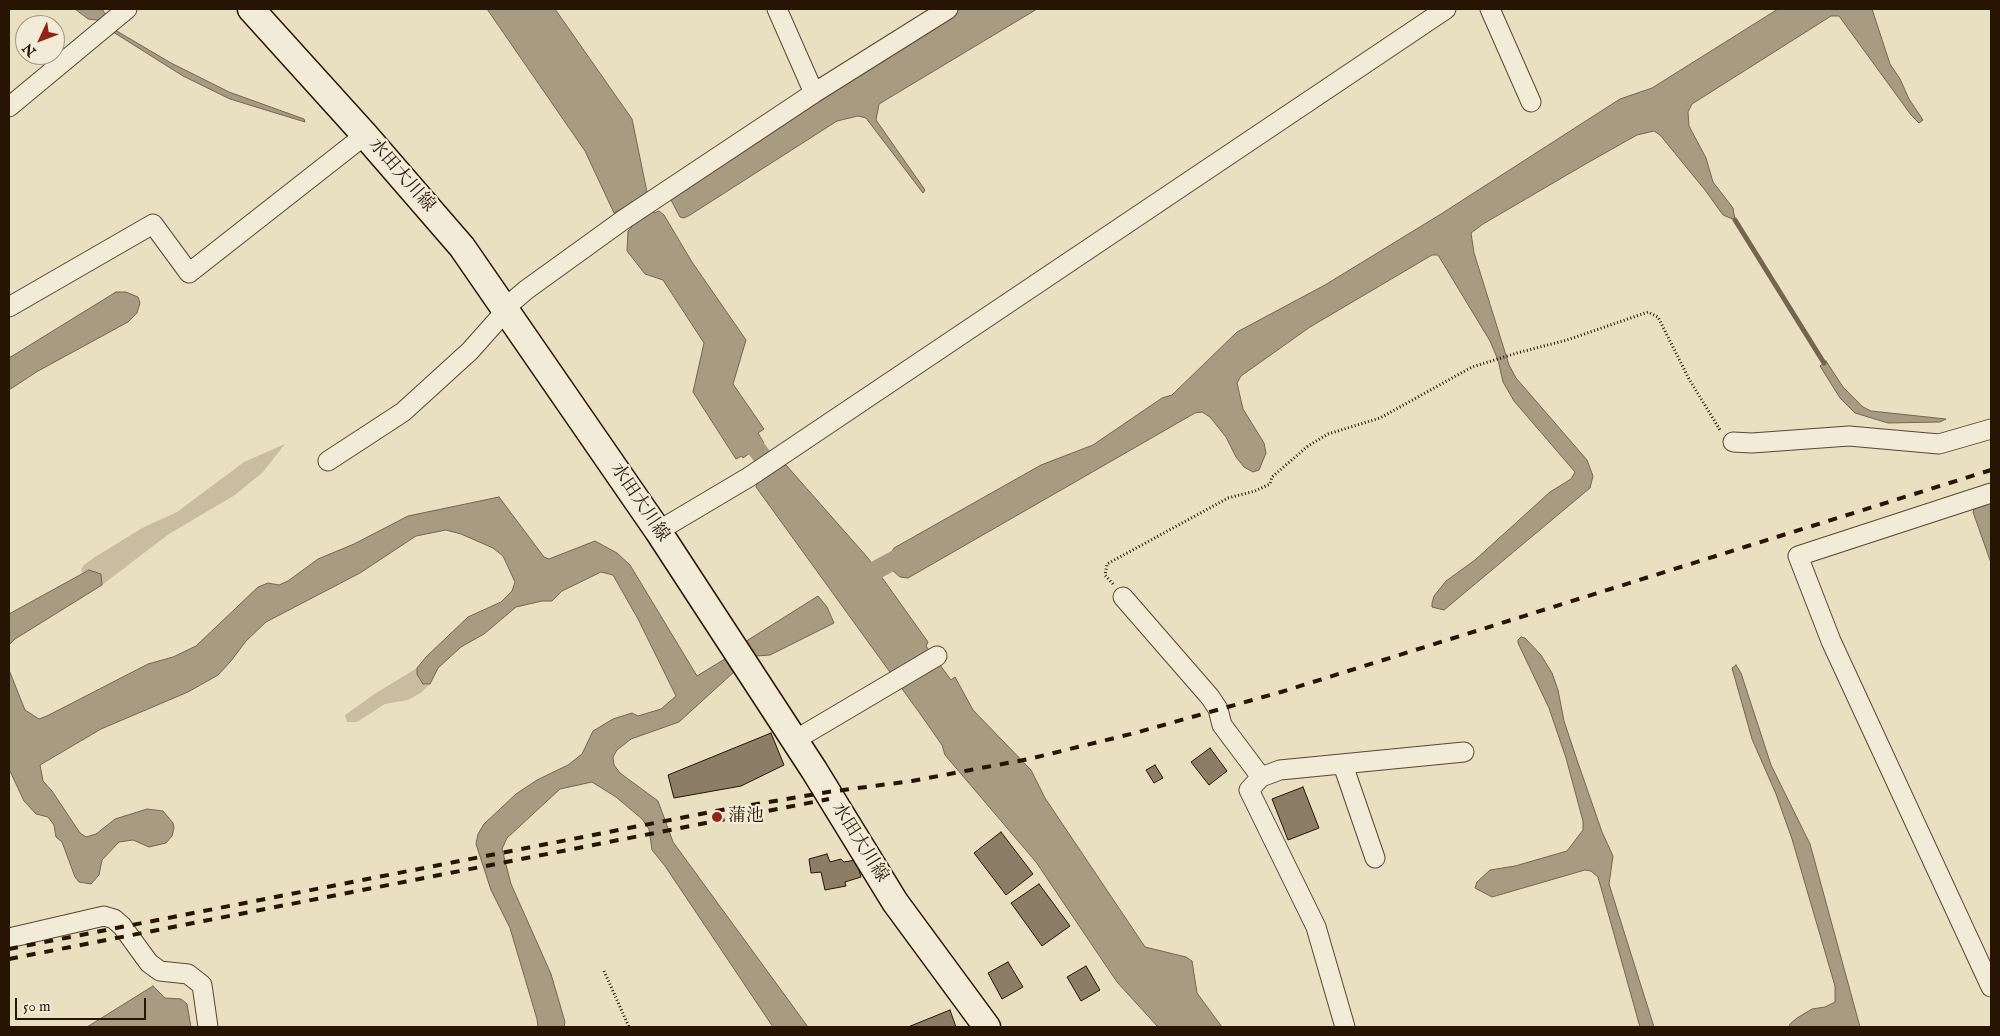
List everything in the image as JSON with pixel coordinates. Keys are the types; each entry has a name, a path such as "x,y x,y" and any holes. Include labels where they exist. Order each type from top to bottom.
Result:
{"main road":[{"name":"水田大川線","path":"251,9 365,135 462,247 658,531 794,740 895,902 986,1027"}],"street":[{"path":"9,107 127,9"},
{"path":"777,9 814,93"},
{"path":"328,461 403,412 470,350 502,315 505,308 623,220 814,93 948,9"},
{"path":"658,531 749,477 1446,9"},
{"path":"1490,9 1532,102"},
{"path":"9,307 153,224 189,273 365,135"},
{"path":"1733,442 1752,443 1848,436 1939,444 1991,429"},
{"path":"1991,493 1798,556 1831,640 1991,987"},
{"path":"1123,597 1210,696 1218,709 1222,725 1261,777"},
{"path":"794,740 937,656"},
{"path":"1345,1027 1316,927 1250,790 1261,777 1280,770 1464,752"},
{"path":"1344,765 1375,858"},
{"path":"9,938 104,916 114,919 122,926 149,964 160,971 188,974 202,985 208,1027"}],"path":[{"path":"1123,597 1106,575 1106,564 1228,498 1255,491 1270,484 1272,477 1308,446 1328,434 1380,418 1472,367 1517,352 1567,340 1648,312 1658,316 1690,379 1721,432 1733,442"},
{"path":"604,972 629,1027"}],"shaded area":[{"path":"75,9 102,9 108,18 102,23 98,20 88,19"},
{"path":"487,9 555,9 632,119 647,192 642,197 654,213 659,211 664,215 692,262 746,340 733,384 764,429 758,433 764,443 743,458 742,456 736,459 693,392 704,343 663,280 645,274 627,251 628,231 632,227 621,209 614,213 585,151"},
{"path":"959,9 1037,9 879,104 876,120 925,190 923,193 866,118 858,116 837,121 690,215 684,218 680,217 671,200"},
{"path":"1778,9 1872,9 1890,64 1923,120 1919,123 1911,115 1839,16 1831,16 1692,104 1688,112 1689,126 1706,158 1713,182 1733,208 1735,220 1723,215 1660,135 1654,131 1637,135 1483,224 1471,233 1474,253 1509,365 1516,378 1587,460 1593,476 1590,488 1444,610 1432,607 1432,603 1434,596 1446,581 1475,560 1550,492 1571,479 1575,472 1514,401 1503,382 1498,360 1490,341 1438,255 1432,255 1310,327 1241,376 1237,383 1243,409 1264,443 1266,453 1259,470 1253,472 1244,467 1236,457 1226,437 1210,417 1202,412 1195,413 908,578 900,577 892,570 889,556 894,548 1041,465 1093,445 1162,398 1172,395 1237,332 1325,285 1441,214 1620,99 1652,88"},
{"path":"110,30 115,30 171,63 229,92 304,119 305,122 230,99 183,76"},
{"path":"116,292 126,292 138,297 140,303 137,313 128,322 38,371 9,390 9,358"},
{"path":"1826,361 1843,387 1863,407 1871,411 1946,419 1940,422 1888,423 1855,413 1840,398 1820,366"},
{"path":"285,444 263,472 235,495 169,534 102,585 101,574 89,570 82,573 81,569 84,565 95,557 144,527 177,512 244,462"},
{"path":"776,463 781,467 786,465 868,558 928,642 926,646 951,680 955,677 973,710 1031,770 1045,798 1145,947 1186,957 1192,961 1197,993 1222,1027 1158,1027 1117,982 1036,862 945,755 942,745 921,715 756,487 758,480"},
{"path":"499,497 544,557 549,559 595,541 617,553 630,565 697,676 728,657 748,640 818,596 827,607 834,623 770,655 756,656 735,671 679,722 631,739 617,750 613,757 614,765 620,773 658,801 673,842 808,1027 773,1027 665,866 652,850 649,829 642,819 616,797 592,782 560,789 507,838 502,849 511,884 551,974 565,1022 564,1027 538,1027 510,928 491,890 476,844 478,834 484,824 516,794 537,780 568,765 582,754 593,731 613,719 632,713 638,716 661,709 676,696 638,619 613,575 601,572 562,591 552,601 542,601 516,607 484,634 461,647 438,668 430,684 423,684 417,674 417,668 426,657 468,617 501,602 512,591 515,582 503,556 493,548 461,534 446,530 416,536 360,573 266,622 246,641 218,675 188,692 101,729 40,765 43,781 52,791 80,833 86,837 96,834 115,819 147,809 163,811 173,823 172,836 166,843 149,847 133,840 119,842 102,860 99,875 91,884 79,882 75,877 62,842 56,837 54,825 48,817 36,814 24,801 9,769 9,670 25,710 39,719 148,664 173,657 196,646 258,587 268,583 279,585 288,581 318,559 354,544 408,516"},
{"path":"1991,499 1991,563 1973,512 1976,504"},
{"path":"89,570 101,574 102,585 15,639 9,645 9,614"},
{"path":"1521,637 1525,638 1541,655 1552,673 1558,690 1564,721 1602,832 1613,856 1609,884 1654,1027 1640,1027 1598,877 1591,871 1585,870 1492,897 1475,888 1477,882 1490,870 1515,866 1567,851 1583,830 1583,821 1566,758 1549,708 1518,643"},
{"path":"1736,665 1741,673 1771,765 1810,844 1860,1027 1789,1027 1797,1018 1812,1009 1825,1007 1835,1002 1835,986 1792,839 1776,794 1752,739 1732,668"},
{"path":"417,668 417,674 425,685 430,684 422,692 408,700 385,704 357,722 347,722 345,715"},
{"path":"153,986 165,998 181,999 187,1004 191,1027 87,1027"}],"building":[{"path":"771,733 784,765 741,786 674,798 668,775"},
{"path":"1210,748 1227,771 1209,785 1191,762"},
{"path":"1155,765 1163,778 1154,783 1146,770"},
{"path":"1303,787 1319,828 1288,840 1272,799"},
{"path":"1001,832 1033,874 1006,895 974,853"},
{"path":"827,854 830,862 841,859 844,862 856,860 861,877 845,882 846,886 825,890 821,872 811,873 809,859"},
{"path":"1039,884 1070,926 1042,946 1011,903"},
{"path":"1008,962 1023,987 1002,999 988,973"},
{"path":"1086,966 1100,990 1081,1001 1067,977"},
{"path":"950,1010 956,1027 908,1027"}],"waterway":[{"path":"1735,220 1824,363"},
{"path":"742,429 778,478"},
{"path":"854,582 913,550"}],"railway":[{"path":"9,949 716,811 828,792 912,781 1029,759 1135,733 1281,692 1991,470"},
{"path":"9,959 829,799"}],"place":[{"name":"蒲池","path":"717,817"}]}
